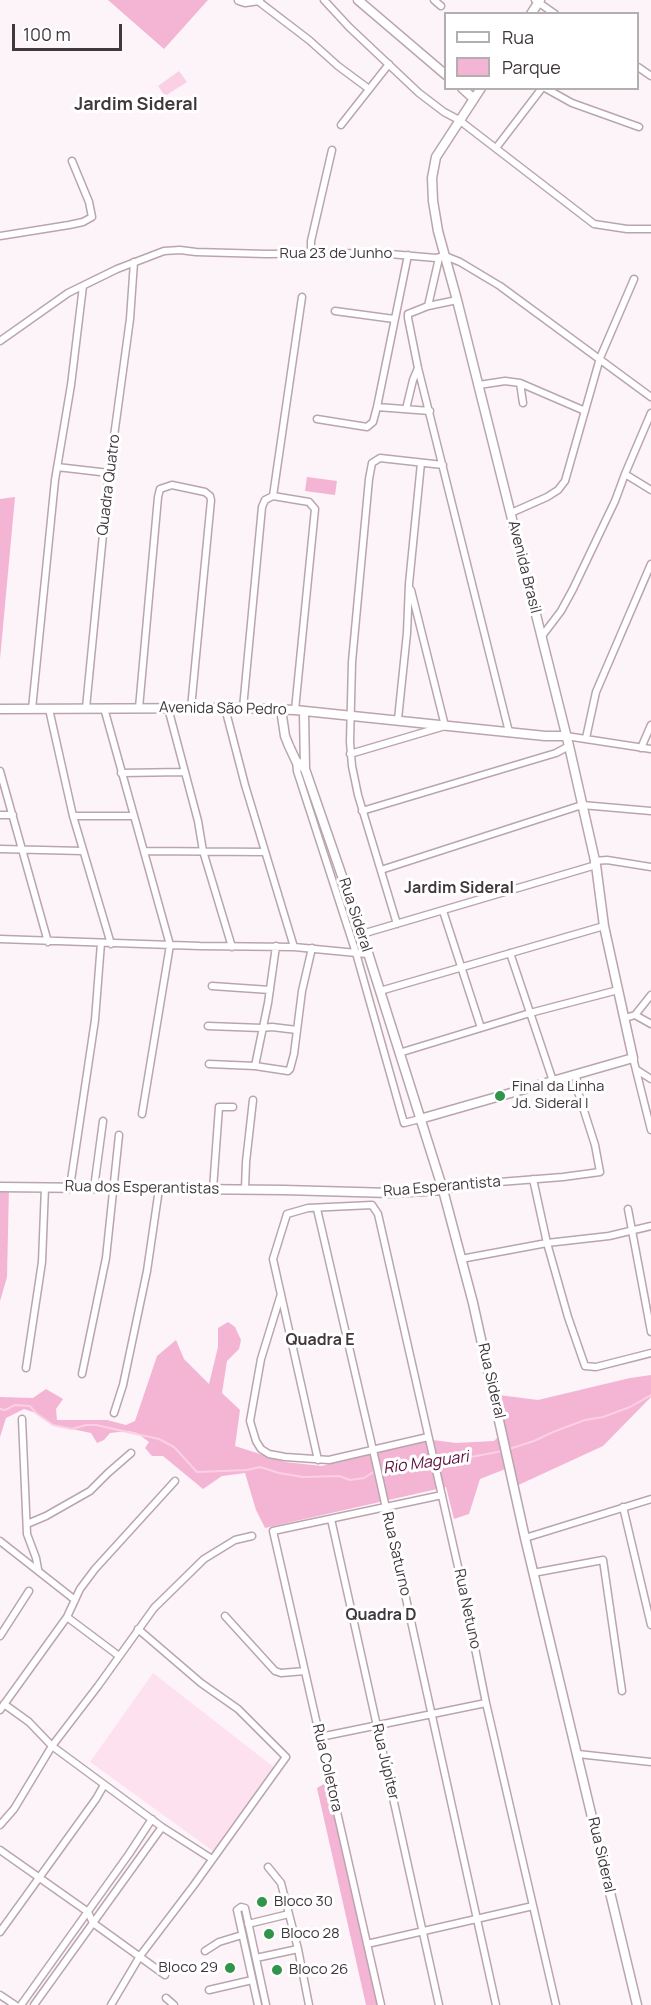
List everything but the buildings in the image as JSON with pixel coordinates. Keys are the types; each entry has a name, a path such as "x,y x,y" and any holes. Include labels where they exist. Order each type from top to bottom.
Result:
{"main road":[{"path":"238,0 245,2 258,0"},
{"path":"358,0 444,73"},
{"path":"464,90 474,99"},
{"name":"Avenida Brasil","path":"480,90 442,146 433,166 433,201 442,257 458,300 569,746 595,863 604,926 633,1058"},
{"name":"Avenida São Pedro","path":"0,709 281,709 566,736"},
{"name":"Rua Sideral","path":"281,709 285,735 296,761 305,769"},
{"name":"Rua Sideral","path":"299,710 305,769 362,934 443,1190 473,1303 533,1573 637,2005"},
{"path":"420,1119 633,1058"},
{"name":"Rua dos Esperantistas","path":"0,1187 284,1190"},
{"name":"Rua Esperantista","path":"284,1190 391,1193 443,1190"}],"street":[{"path":"258,0 338,66 369,88"},
{"path":"324,0 427,99 459,120 594,224 651,230"},
{"path":"434,0 441,6"},
{"path":"538,1 552,12"},
{"path":"341,125 388,64"},
{"path":"496,148 542,90"},
{"path":"548,90 572,103 639,127"},
{"path":"311,252 332,150"},
{"path":"0,236 84,222 92,217 89,202 72,161"},
{"name":"Rua 23 de Junho","path":"0,341 55,300 156,253 172,250 442,257 454,259 482,274 651,397"},
{"path":"317,419 367,427 373,422 408,255"},
{"path":"428,306 442,257"},
{"name":"Quadra Quatro","path":"86,708 109,473 130,319 134,262"},
{"path":"511,513 548,497 562,486 600,358 634,279"},
{"path":"32,708 57,467 71,385 83,286"},
{"path":"629,290 637,292"},
{"path":"273,496 302,297"},
{"path":"335,311 408,314 428,306 458,300"},
{"path":"408,314 418,368 509,732"},
{"path":"406,409 418,368"},
{"path":"479,385 505,381 520,383 585,411"},
{"path":"520,383 523,403"},
{"path":"377,407 430,411"},
{"path":"542,636 561,611 573,588 615,501 648,426 651,412"},
{"path":"396,924 362,811 350,754 352,662 371,469 377,459 443,465"},
{"path":"398,719 420,463"},
{"path":"57,467 109,473"},
{"path":"625,474 651,490"},
{"path":"139,708 158,497 160,489 172,485 199,489 208,494 211,500 191,708"},
{"path":"243,708 262,507 265,500 273,496 312,504 315,515 299,710"},
{"path":"586,738 596,692 651,564"},
{"path":"409,584 445,726"},
{"path":"104,708 170,945 142,1114"},
{"path":"168,708 198,821 203,851 232,947"},
{"path":"225,708 294,947"},
{"path":"49,709 73,816 111,944"},
{"path":"641,748 651,725"},
{"name":"Avenida São Pedro","path":"350,754 445,726"},
{"path":"566,736 651,749"},
{"path":"362,811 556,753 569,746"},
{"path":"296,761 297,771 356,953 404,1123 420,1119"},
{"path":"0,771 48,942"},
{"path":"121,773 184,772"},
{"path":"381,870 582,805 651,811"},
{"path":"0,815 13,815"},
{"path":"73,816 133,816"},
{"path":"0,849 83,851"},
{"path":"144,850 265,852"},
{"path":"362,934 595,863 608,860 651,867"},
{"path":"443,910 481,1028"},
{"path":"380,991 604,926"},
{"path":"0,939 111,944 276,946 368,954"},
{"path":"70,1187 95,1020 100,943"},
{"path":"255,1066 276,946"},
{"path":"209,1064 255,1066 288,1071 290,1069 302,991 312,948"},
{"path":"510,953 553,1082"},
{"path":"212,986 270,990"},
{"path":"399,1053 530,1013 618,990"},
{"path":"625,1018 635,1015 651,995"},
{"path":"635,1015 651,1024"},
{"path":"208,1026 272,1027 297,1030"},
{"path":"633,1058 651,1130"},
{"path":"636,1069 651,1079"},
{"name":"Rua Esperantista","path":"443,1190 474,1184 600,1172 596,1145 578,1092 576,1074"},
{"path":"245,1189 253,1100"},
{"path":"213,1189 219,1107 233,1107"},
{"path":"94,1188 103,1121"},
{"path":"82,1374 102,1278 114,1189 118,1135"},
{"path":"533,1179 547,1243 585,1366 591,1367 651,1353"},
{"path":"26,1368 42,1262 45,1187"},
{"path":"114,1413 123,1385 147,1271 159,1189"},
{"name":"Rua Netuno","path":"317,1209 372,1205 378,1214 465,1593 486,1703 556,2005"},
{"path":"317,1209 308,1208 287,1214 273,1259 318,1460"},
{"name":"Rua Saturno","path":"317,1209 376,1463 496,2005"},
{"path":"628,1209 651,1332"},
{"path":"461,1258 547,1243 609,1236 651,1226"},
{"path":"281,1293 261,1359 250,1420 256,1441 264,1451 285,1457 333,1460 428,1437"},
{"path":"22,1419 27,1534 38,1569"},
{"path":"27,1524 90,1491 131,1453"},
{"path":"175,1481 95,1569 80,1589 67,1617 2,1707 29,1722 52,1746 104,1785 162,1827 212,1859"},
{"path":"331,1519 442,1495"},
{"path":"525,1538 651,1499"},
{"path":"623,1507 651,1625"},
{"name":"Rua Coletora","path":"331,1519 273,1531 381,2005"},
{"name":"Rua Júpiter","path":"331,1519 439,2005"},
{"path":"0,1825 14,1809 52,1746 154,1608 204,1559 235,1540 252,1536"},
{"path":"0,1541 75,1600"},
{"path":"533,1573 603,1560 622,1691"},
{"path":"0,1636 29,1591"},
{"path":"225,1616 275,1671 281,1673 305,1671"},
{"path":"67,1617 119,1656"},
{"path":"0,1620 7,1625"},
{"path":"111,2005 140,1956 286,1757 238,1708 201,1683 138,1629"},
{"path":"320,1737 486,1703"},
{"path":"578,1754 651,1762"},
{"path":"0,1932 104,1785"},
{"path":"21,2005 152,1819"},
{"path":"34,2005 162,1827"},
{"path":"0,1850 88,1912 93,1923 165,1975"},
{"path":"268,1867 281,1883 298,1949 309,2005"},
{"path":"367,1944 533,1905"},
{"path":"258,2005 237,1911 240,1907 245,1908 266,2005"},
{"path":"248,1924 289,1914"},
{"path":"205,1951 219,1942 251,1939"},
{"path":"256,1958 298,1949"},
{"path":"209,1990 252,1980"},
{"path":"0,1995 15,2005"},
{"path":"166,1998 174,2005"}],"shaded area":[{"path":"179,71 187,82 165,96 158,86"},
{"path":"153,1673 275,1768 213,1851 90,1762"}],"green space":[{"path":"108,0 208,0 164,49"},
{"path":"307,477 337,481 335,495 305,491"},
{"path":"15,497 0,659 0,499"},
{"path":"0,1187 9,1187 7,1277 0,1301"},
{"path":"228,1322 235,1327 241,1340 239,1349 227,1361 222,1393 240,1410 235,1446 285,1462 322,1466 372,1451 375,1453 433,1440 456,1443 494,1441 500,1435 491,1394 538,1400 651,1375 651,1397 603,1446 514,1487 508,1468 480,1479 469,1514 454,1519 446,1487 265,1528 256,1510 245,1473 222,1476 203,1489 163,1456 152,1456 145,1448 149,1442 137,1433 128,1431 110,1433 104,1440 97,1443 91,1433 53,1425 36,1413 24,1409 6,1418 0,1437 0,1397 33,1398 46,1389 63,1399 56,1409 57,1420 107,1420 126,1425 135,1421 157,1356 176,1340 184,1359 209,1384 218,1347 218,1328"},
{"path":"329,1781 378,2005 366,2005 317,1788"}],"waterway":[{"name":"Rio Maguari","path":"509,1449 585,1420 603,1417 630,1407 651,1395"},
{"name":"Rio Maguari","path":"0,1409 5,1410 15,1405 30,1406 53,1425 72,1429 96,1425 159,1439 174,1447 197,1472 247,1470 260,1467 303,1477 339,1476 350,1480 364,1478 375,1471 423,1466 503,1451"}],"place":[{"name":"Final da Linha Jd. Sideral I","path":"500,1096"},
{"name":"Bloco 30","path":"262,1902"},
{"name":"Bloco 28","path":"269,1934"},
{"name":"Bloco 29","path":"230,1968"},
{"name":"Bloco 26","path":"277,1970"}],"district":[{"name":"Jardim Sideral","path":"136,105"},
{"name":"Jardim Sideral","path":"459,889"},
{"name":"Quadra E","path":"320,1341"},
{"name":"Quadra D","path":"381,1616"}]}
